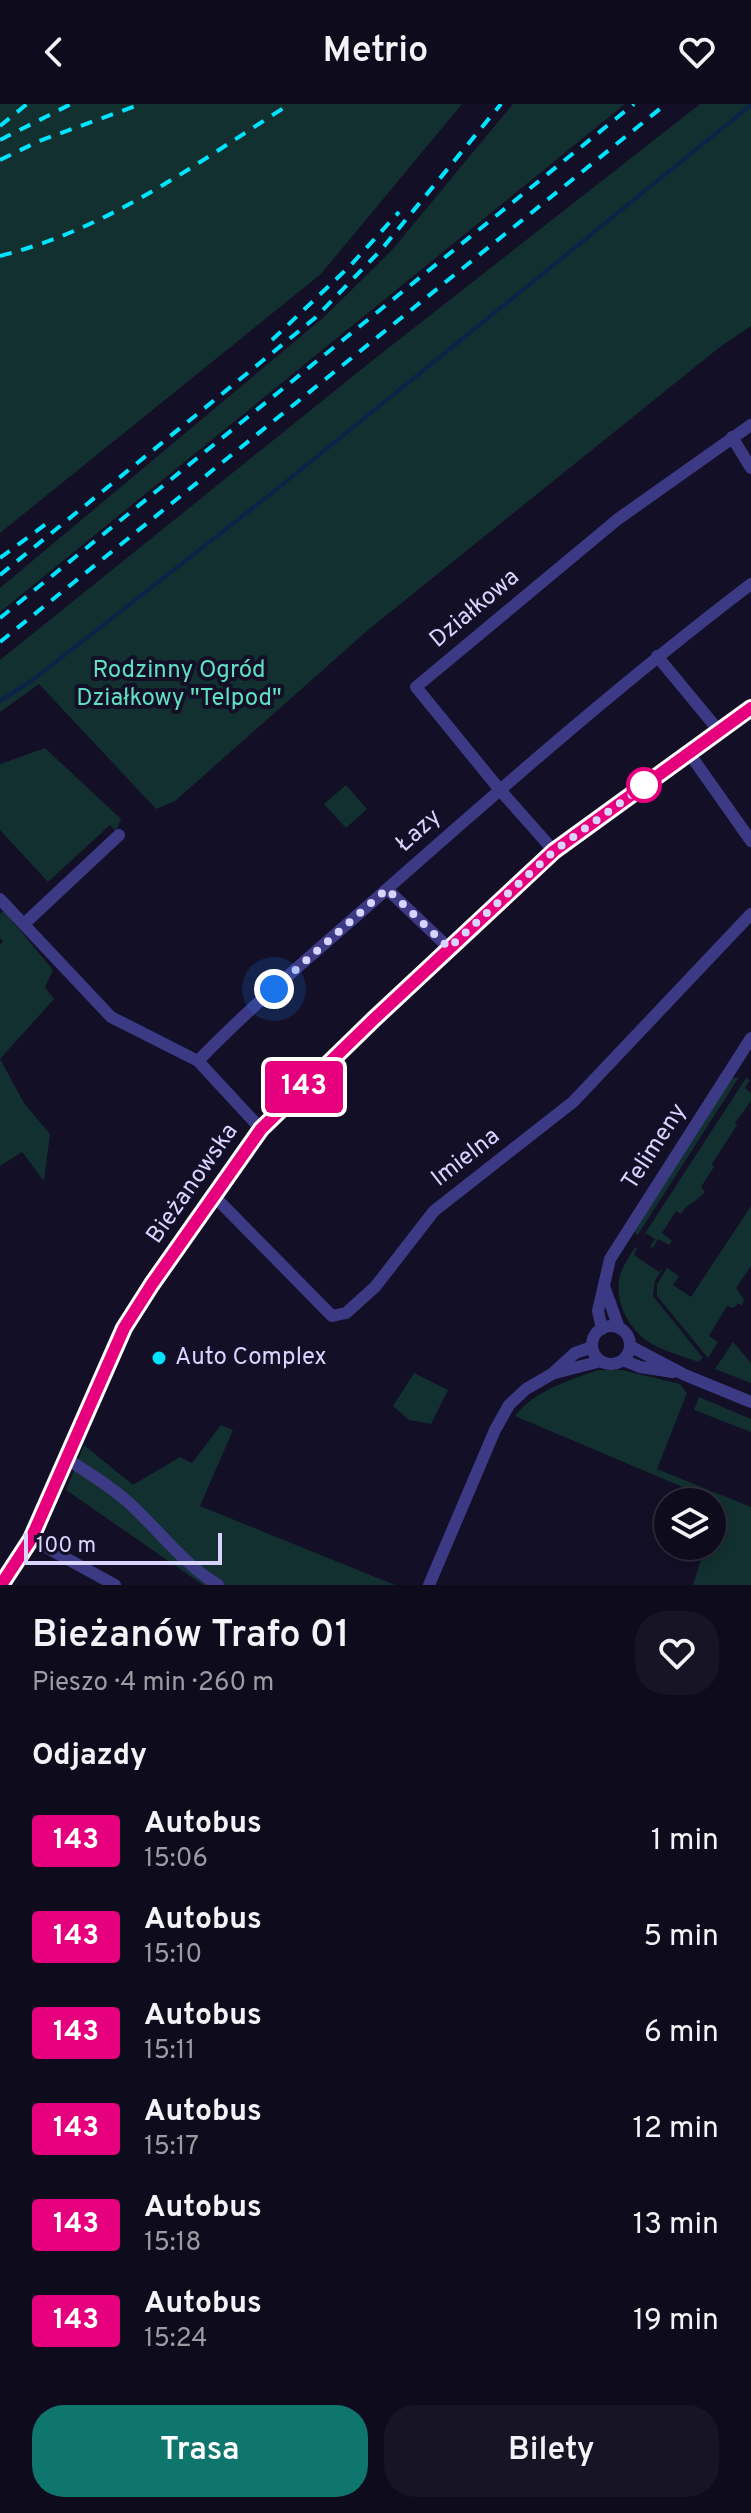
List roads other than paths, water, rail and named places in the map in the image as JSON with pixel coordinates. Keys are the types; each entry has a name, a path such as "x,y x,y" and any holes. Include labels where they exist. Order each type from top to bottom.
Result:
{"street":[{"name":"Działkowa","path":"554,851 416,687 618,519 751,425"},
{"path":"732,437 751,468"},
{"name":"Łazy","path":"198,1061 251,1008 500,790 657,656 751,584"},
{"path":"657,656 719,731"},
{"name":"Bieżanowska","path":"1,1585 31,1539 124,1328 261,1129 554,851 751,708"},
{"path":"689,753 751,841"},
{"path":"24,924 119,835"},
{"path":"387,889 449,948"},
{"path":"0,899 111,1017 198,1061 261,1129"},
{"name":"Imielna","path":"213,1195 332,1316 346,1313 375,1287 434,1211 573,1102 751,914"},
{"name":"Telimeny","path":"602,1329 598,1311 610,1259 751,1038"},
{"path":"603,1283 619,1328 625,1332 630,1346 680,1373 751,1402"},
{"path":"429,1585 495,1430 509,1405 575,1353 592,1347 602,1329 619,1328"},
{"path":"623,1360 630,1346"},
{"path":"592,1347 601,1361"},
{"path":"552,1374 601,1361 609,1364 623,1360 640,1367 680,1373"},
{"path":"67,1459 108,1485 196,1572 218,1585"},
{"path":"31,1539 115,1585"}],"waterway":[{"path":"0,701 34,679 267,497 751,105"}],"railway":[{"path":"0,126 27,104"},
{"path":"0,140 71,104"},
{"path":"0,160 39,141 141,104"},
{"path":"0,256 79,229 115,211 186,171 290,104"},
{"path":"0,575 315,318 381,250 501,104"},
{"path":"0,618 634,104"},
{"path":"0,642 666,104"},
{"path":"272,340 350,266 399,212"},
{"path":"0,558 46,524"}],"place":[{"name":"Auto Complex","path":"159,1358"}],"park label":[{"name":"Rodzinny Ogród Działkowy \"Telpod\"","path":"179,685"}]}
